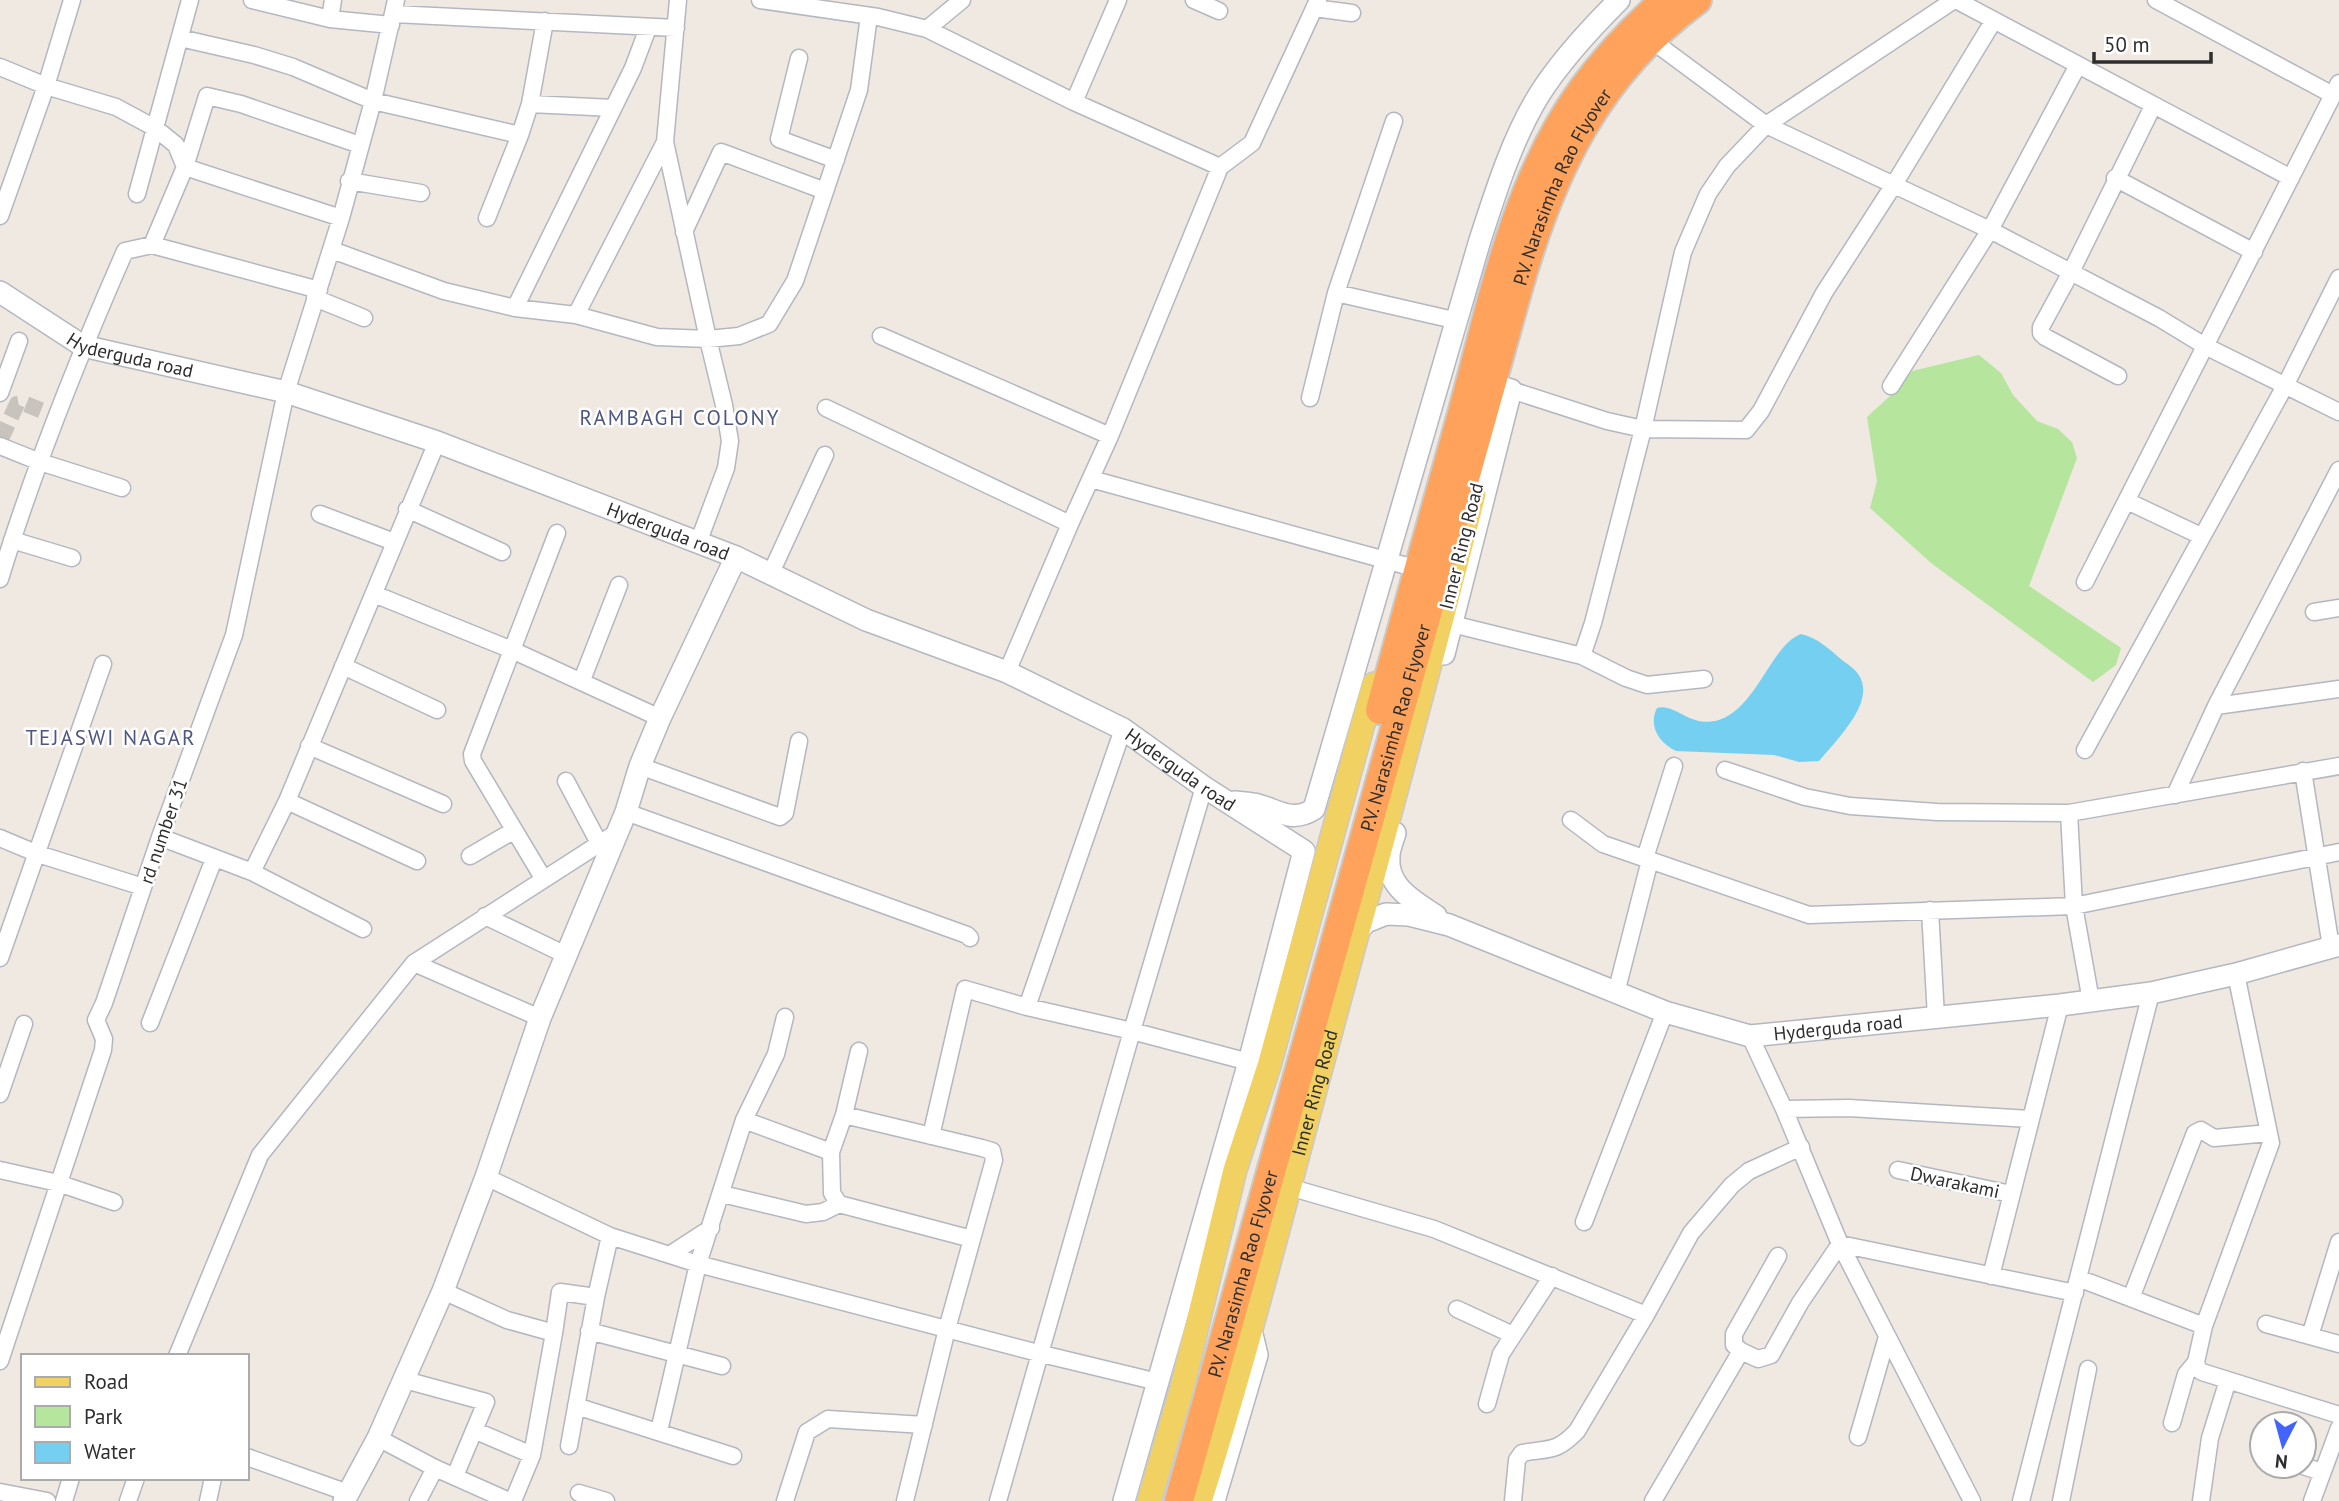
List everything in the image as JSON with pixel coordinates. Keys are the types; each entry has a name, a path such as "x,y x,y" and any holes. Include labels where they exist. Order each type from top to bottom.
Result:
{"highway":[{"name":"P.V. Narasimha Rao Flyover","path":"1162,1501 1511,239 1540,161 1582,90 1636,26 1665,0"},
{"name":"P.V. Narasimha Rao Flyover","path":"1180,1501 1543,206 1577,135 1599,101 1651,40 1697,0"}],"main road":[{"path":"1149,1501 1182,1388 1235,1170 1273,1052 1397,564 1467,323 1531,156 1572,84 1628,21 1651,0"},
{"name":"Inner Ring Road","path":"1200,1501 1236,1386 1506,388 1522,286 1547,208 1562,172 1602,104 1654,43 1704,0"}],"street":[{"path":"0,216 46,86 72,0"},
{"path":"138,194 190,0"},
{"path":"252,0 330,19 394,13 676,28"},
{"path":"330,19 333,0"},
{"path":"678,0 665,142 730,441 726,468 698,543"},
{"path":"760,0 878,17 927,29 1074,102 1220,167"},
{"path":"927,29 962,0"},
{"path":"1074,102 1118,0"},
{"path":"1194,0 1219,11"},
{"path":"1336,293 1467,323 1489,212 1525,122 1540,94 1596,24 1619,0"},
{"path":"1582,656 1643,429 1683,252 1708,194 1727,166 1766,125 1955,0 2291,178"},
{"path":"2085,582 2336,89 2156,0"},
{"path":"1007,672 1110,436 1220,167 1252,143 1316,4 1352,13"},
{"name":"rd number 31","path":"0,1361 103,1050 104,1039 96,1020 234,635 286,392 332,250 394,13"},
{"path":"332,250 443,291 515,308 576,315 657,337 708,340 739,336 769,324 794,281 859,90 869,16"},
{"path":"1449,925 1405,896 1393,881 1388,856 1452,624 1506,388 1607,421 1643,429 1746,430 1753,424 1824,293 1994,20"},
{"path":"487,218 530,104 545,21"},
{"path":"515,308 633,68 648,28"},
{"path":"180,38 293,67 373,101 520,135"},
{"path":"1654,43 1766,125 1990,230 2159,318 2204,346 2339,412"},
{"path":"800,58 779,139 836,160"},
{"path":"1891,386 1990,230 2078,65"},
{"path":"0,67 46,86 116,107 155,128 176,145 185,167 341,218"},
{"path":"152,245 185,167 206,96 241,104 360,145"},
{"path":"530,104 613,108"},
{"path":"2118,376 2045,337 2041,327 2153,106"},
{"path":"1310,398 1336,293 1394,121"},
{"path":"576,315 665,142"},
{"path":"684,232 721,152 825,191"},
{"path":"2115,178 2254,252"},
{"path":"349,181 421,193"},
{"path":"0,579 40,462 52,414 125,251 152,245 317,294 364,318"},
{"path":"2085,750 2286,384 2339,278"},
{"name":"Hyderguda road","path":"0,292 83,346 286,392 437,442 736,557 866,620 1007,672 1123,729 1204,787 1304,851 1249,1062"},
{"path":"881,336 1110,436"},
{"path":"0,393 19,341"},
{"path":"826,408 1070,524"},
{"path":"252,872 288,801 437,442"},
{"path":"0,443 40,462 122,488"},
{"path":"770,575 825,455"},
{"path":"2175,795 2216,706 2339,470"},
{"path":"1091,480 1397,564 1314,809 1304,815 1291,817 1256,805 1227,802"},
{"path":"2127,501 2200,537"},
{"path":"407,509 502,552"},
{"path":"320,514 394,542"},
{"path":"543,878 472,761 472,754 557,533"},
{"path":"12,540 72,558"},
{"path":"248,1457 346,1497 378,1438 443,1291 607,838 626,812 640,766 660,718 736,557"},
{"path":"582,680 619,585"},
{"path":"374,594 582,680 660,718"},
{"path":"2314,612 2339,608"},
{"path":"1452,624 1582,656 1626,678 1647,685 1704,679"},
{"path":"0,958 103,664"},
{"path":"343,666 437,710"},
{"path":"2216,706 2339,689"},
{"path":"1027,1007 1123,729"},
{"path":"640,766 780,817 785,813 799,741"},
{"path":"309,746 443,804"},
{"path":"1616,993 1647,859 1674,766"},
{"path":"1725,770 1805,797 1850,806 1937,812 2069,813 2339,766"},
{"path":"2303,771 2316,856 2335,946"},
{"path":"566,781 607,838"},
{"path":"998,1501 1204,787"},
{"path":"288,801 417,861"},
{"path":"626,812 970,938"},
{"path":"2069,813 2074,906 2091,1001"},
{"path":"1571,820 1603,844 1809,915 2074,906 2339,852"},
{"path":"470,856 513,831"},
{"path":"160,837 252,872 363,929"},
{"path":"178,1354 260,1155 414,962 607,838"},
{"path":"2,844 143,887"},
{"path":"150,1023 214,859"},
{"path":"1930,910 1936,1017"},
{"name":"Hyderguda road","path":"1357,932 1366,922 1387,914 1409,915 1449,925 1665,1012 1750,1035 2060,1005 2151,993 2236,974 2335,946"},
{"path":"485,916 566,955"},
{"path":"414,962 540,1018"},
{"path":"2172,1423 2186,1374 2196,1362 2204,1326 2271,1143 2236,974"},
{"path":"931,1136 960,987 1027,1007 1249,1062 1124,1501"},
{"path":"2021,1501 2151,993"},
{"path":"1991,1276 2060,1005"},
{"path":"1584,1222 1665,1012"},
{"path":"659,1431 698,1264 744,1119 776,1054 785,1017"},
{"path":"0,1094 24,1024"},
{"path":"1750,1035 1801,1147 1840,1244 1972,1501"},
{"path":"839,1204 832,1193 831,1152 844,1115 859,1051"},
{"path":"1784,1109 1849,1108 2030,1119"},
{"path":"844,1115 992,1151 994,1160 947,1329 905,1501"},
{"path":"744,1119 831,1152"},
{"path":"2131,1298 2195,1133 2201,1130 2214,1138 2269,1133"},
{"path":"1513,1501 1517,1460 1522,1453 1553,1449 1565,1443 1577,1431 1691,1233 1732,1185 1749,1171 1801,1147"},
{"path":"0,1170 58,1183 114,1202"},
{"name":"Dwarakami","path":"1898,1170 2011,1194"},
{"path":"486,1177 610,1236 698,1264 1158,1382"},
{"path":"1289,1188 1434,1228 1646,1315"},
{"path":"722,1194 806,1214 823,1212 839,1204 972,1239"},
{"path":"671,1254 711,1228"},
{"path":"569,1446 589,1331 610,1236"},
{"path":"2309,1336 2339,1242"},
{"path":"1840,1244 1991,1276 2076,1286 2131,1298 2204,1326"},
{"path":"1778,1256 1734,1334 1734,1345 1758,1359 1771,1355 1800,1303 1840,1244"},
{"path":"1487,1404 1501,1354 1552,1276"},
{"path":"443,1291 507,1320 554,1333"},
{"path":"378,1438 455,1476 484,1496 511,1501 532,1455 559,1292 596,1297"},
{"path":"1457,1309 1513,1335"},
{"path":"2266,1324 2339,1344"},
{"path":"1214,1501 1256,1355 1251,1330"},
{"path":"589,1331 722,1366"},
{"path":"1858,1437 1887,1337"},
{"path":"1653,1501 1741,1351"},
{"path":"2196,1362 2198,1369 2203,1372 2339,1415"},
{"path":"2061,1501 2088,1369"},
{"path":"405,1380 486,1402 455,1476"},
{"path":"2201,1501 2210,1438 2228,1380"},
{"path":"576,1406 733,1456"},
{"path":"785,1501 807,1432 828,1419 923,1424"},
{"path":"2312,1501 2339,1428"},
{"path":"476,1431 532,1455"},
{"path":"418,1501 435,1468"},
{"path":"2318,1471 2322,1472"},
{"path":"64,1501 70,1480"},
{"path":"128,1501 135,1480"},
{"path":"208,1501 213,1480"},
{"path":"0,1492 47,1501"},
{"path":"579,1493 606,1501"}],"green space":[{"path":"1979,355 2001,373 2013,395 2037,421 2058,429 2072,442 2077,458 2029,586 2121,648 2116,665 2093,682 1931,563 1870,508 1877,481 1867,417 1912,371"}],"water":[{"path":"1801,634 1828,648 1858,674 1863,685 1859,708 1844,732 1819,761 1799,762 1774,755 1676,751 1660,739 1654,721 1657,708 1671,709 1703,722 1724,718 1747,699 1782,649"}],"tunnel":[{"path":"1,439 17,404 23,403 48,413"}],"district":[{"name":"RAMBAGH COLONY","path":"680,418"},
{"name":"TEJASWI NAGAR","path":"111,738"}]}
